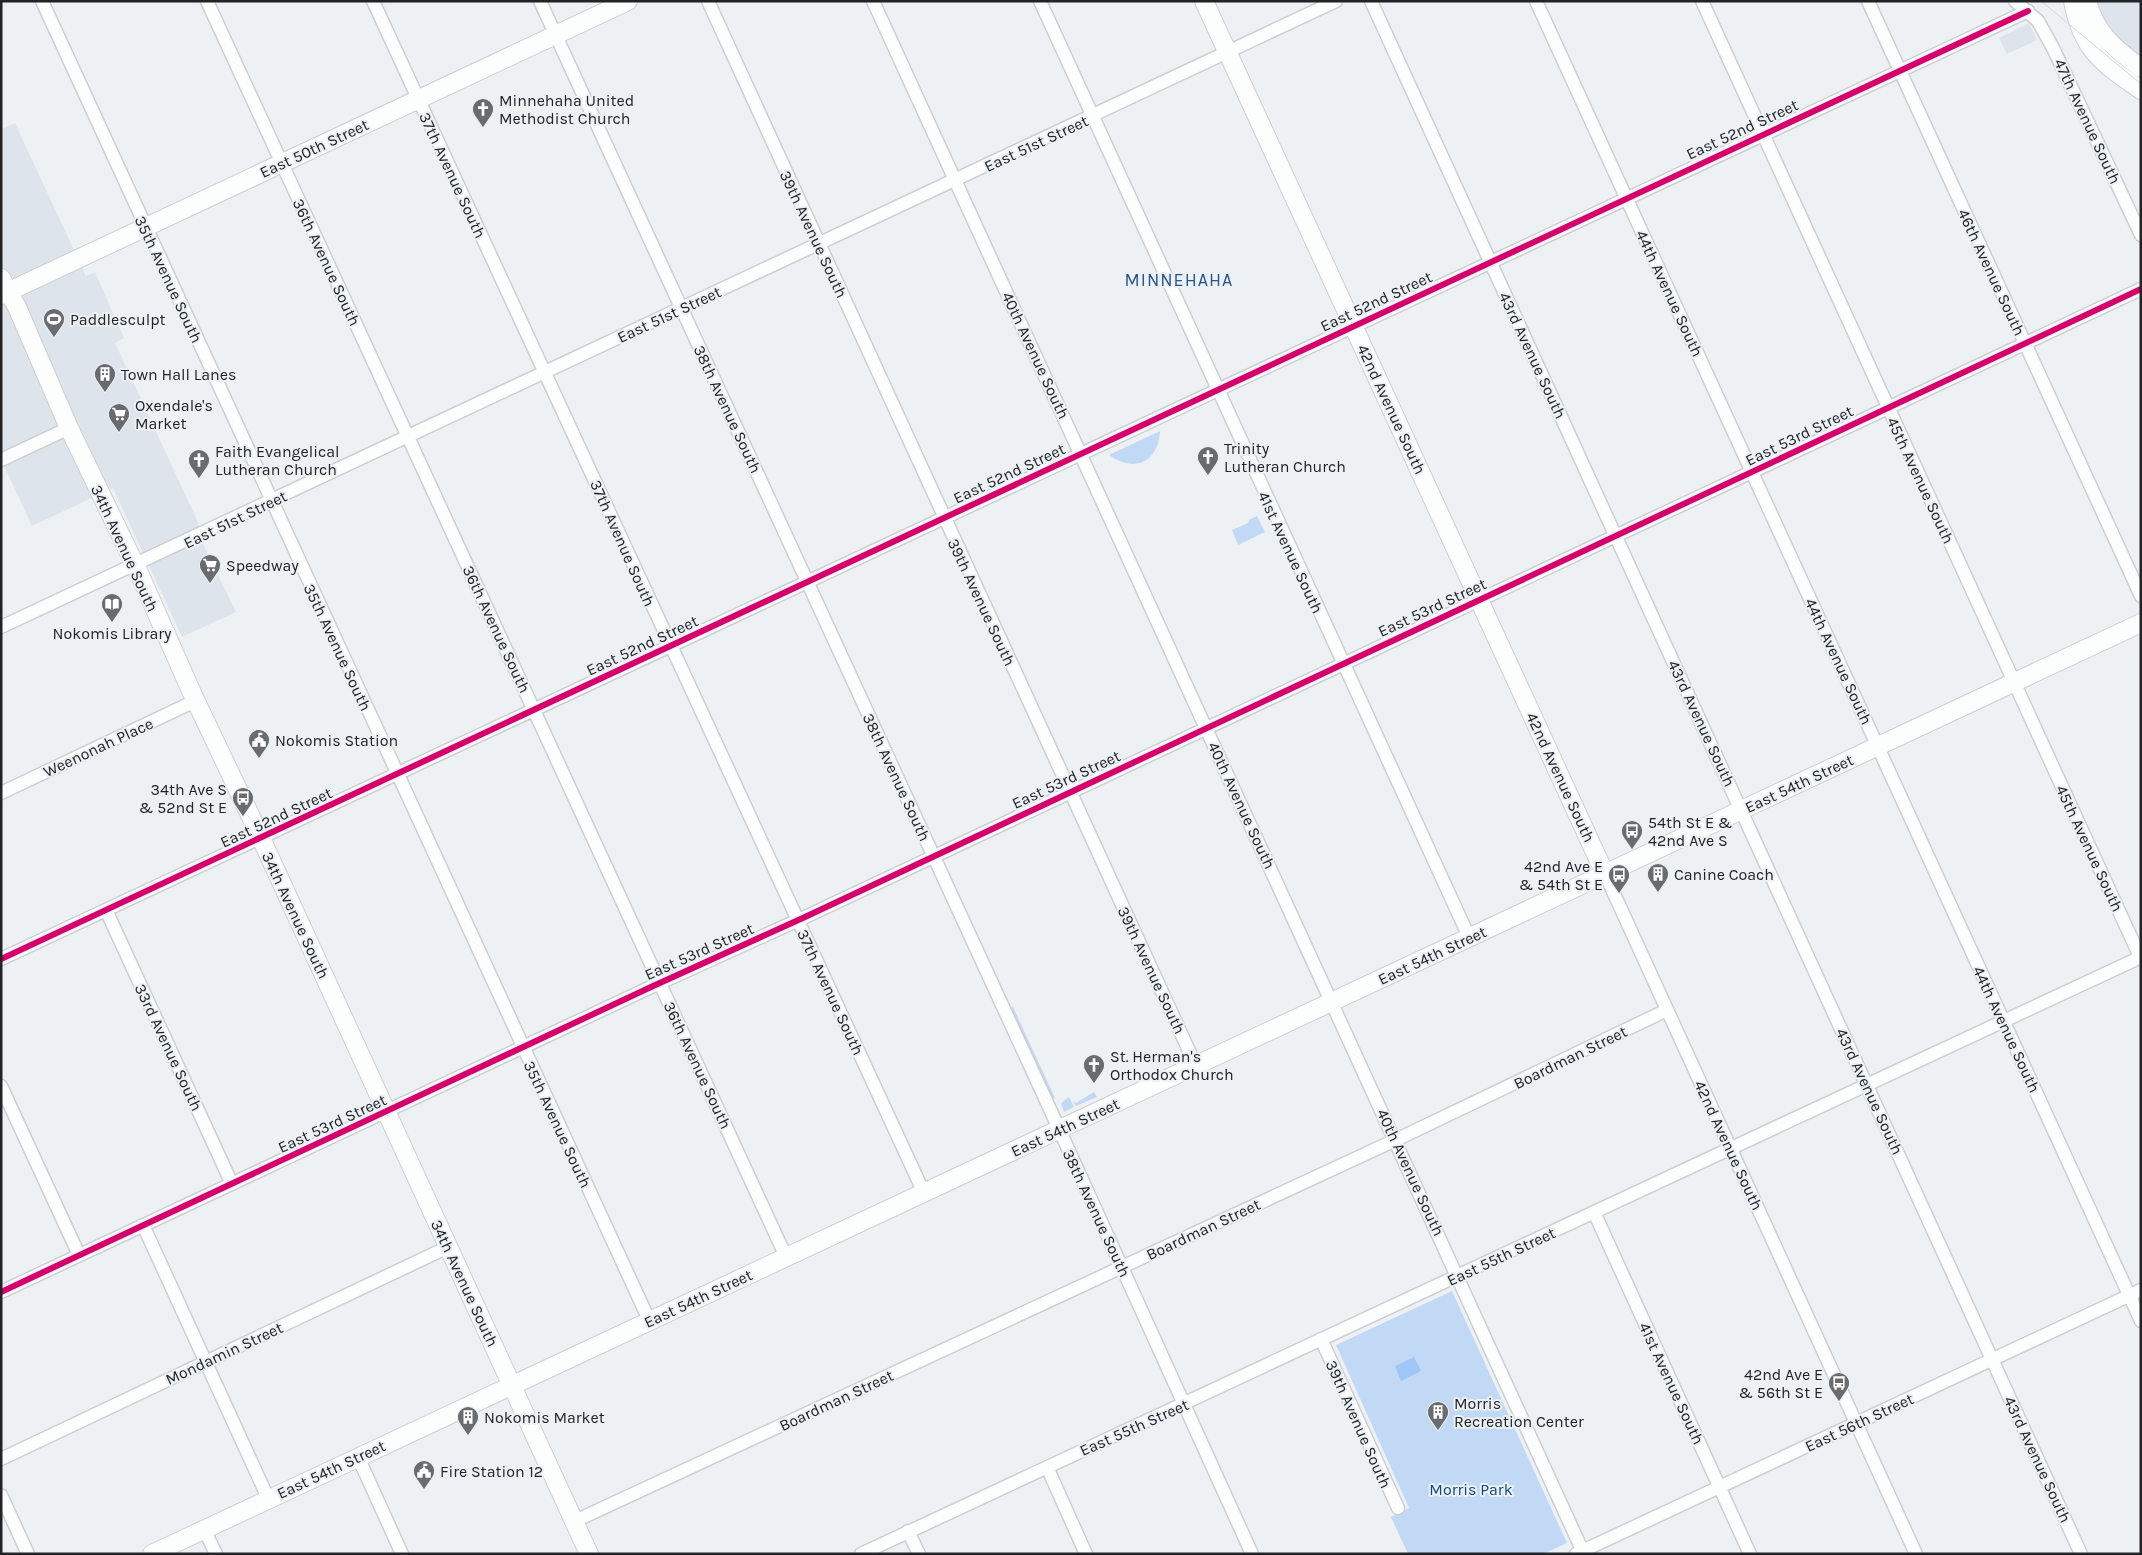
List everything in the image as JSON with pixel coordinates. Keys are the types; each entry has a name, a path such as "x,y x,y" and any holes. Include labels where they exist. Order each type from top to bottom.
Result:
{"street":[{"name":"35th Avenue South","path":"42,1 397,776 649,1320"},
{"name":"36th Avenue South","path":"208,1 786,1257"},
{"name":"37th Avenue South","path":"373,1 924,1193"},
{"name":"38th Avenue South","path":"540,1 1060,1130 1252,1554"},
{"name":"East 50th Street","path":"4,288 146,228 628,1"},
{"name":"39th Avenue South","path":"708,1 1196,1066"},
{"name":"40th Avenue South","path":"873,1 1396,1139 1581,1553"},
{"name":"41st Avenue South","path":"1040,1 1217,391 1469,937"},
{"name":"42nd Avenue South","path":"1204,1 1606,874 1916,1554"},
{"name":"East 51st Street","path":"1,627 1336,1"},
{"name":"43rd Avenue South","path":"1370,1 2081,1554"},
{"name":"44th Avenue South","path":"1536,1 2003,1021 2135,1293 2141,1321"},
{"name":"45th Avenue South","path":"1702,1 2140,957"},
{"name":"46th Avenue South","path":"1868,1 2141,596"},
{"name":"47th Avenue South","path":"2015,1 2028,11 2041,26 2141,235"},
{"path":"2073,1 2084,39 2092,50 2111,69 2141,90"},
{"path":"2087,1 2096,27 2104,39 2141,68"},
{"name":"East 52nd Street","path":"1,959 397,776 2028,11"},
{"name":"34th Avenue South","path":"4,288 17,307 69,428 135,565 195,701 261,838 589,1554"},
{"name":"East 53rd Street","path":"1,1292 660,983 934,857 2141,289"},
{"path":"1,460 69,428"},
{"name":"East 54th Street","path":"152,1554 268,1498 1060,1130 2141,623"},
{"name":"Weenonah Place","path":"1,793 195,701"},
{"name":"33rd Avenue South","path":"106,910 232,1184"},
{"name":"East 55th Street","path":"861,1554 2140,957"},
{"name":"Boardman Street","path":"575,1521 1396,1139 1667,1010"},
{"path":"1,1086 79,1255"},
{"name":"41st Avenue South","path":"1594,1212 1750,1554"},
{"path":"143,1226 268,1498"},
{"name":"Mondamin Street","path":"1,1459 448,1247"},
{"name":"East 56th Street","path":"1581,1553 1719,1486 2135,1293"},
{"name":"39th Avenue South","path":"1321,1339 1398,1508"},
{"path":"358,1457 402,1554"},
{"path":"1047,1467 1086,1554"},
{"path":"1,1494 28,1554"},
{"path":"204,1529 216,1554"},
{"path":"908,1531 919,1554"}],"shaded area":[{"path":"2098,1 2141,1 2141,60 2115,37 2100,12"},
{"path":"2029,23 2037,40 2007,54 1999,38"},
{"path":"15,123 86,276 95,272 124,338 115,343 197,520 204,546 236,612 182,637 113,488 32,526 1,459 1,129"}],"green space":[{"path":"1160,431 1155,451 1143,462 1136,464 1127,463 1109,455"},
{"path":"1257,516 1265,532 1238,545 1232,530 1248,523 1249,520"},
{"path":"1013,1007 1055,1098 1052,1099 1010,1008"},
{"path":"1094,1092 1097,1097 1076,1106 1073,1101 1076,1103"},
{"path":"1069,1097 1074,1107 1064,1112 1061,1103"},
{"name":"Morris Park","path":"1452,1291 1567,1543 1543,1554 1408,1554 1391,1517 1409,1508 1336,1345"}],"water":[{"path":"1414,1357 1421,1371 1401,1381 1395,1366"}],"tram line":[{"path":"2041,1 2141,84"}],"cycle path":[{"path":"1,959 2028,11"},
{"path":"1,1292 651,987 805,917 2141,289"}],"place":[{"name":"Minnehaha United Methodist Church","path":"483,128"},
{"name":"Paddlesculpt","path":"54,338"},
{"name":"Town Hall Lanes","path":"105,393"},
{"name":"Oxendale's Market","path":"119,433"},
{"name":"Trinity Lutheran Church","path":"1208,476"},
{"name":"Faith Evangelical Lutheran Church","path":"199,479"},
{"name":"Speedway","path":"210,584"},
{"name":"Nokomis Library","path":"112,623"},
{"name":"Nokomis Station","path":"259,759"},
{"name":"34th Ave S & 52nd St E","path":"243,817"},
{"name":"54th St E & 42nd Ave S","path":"1632,850"},
{"name":"Canine Coach","path":"1658,893"},
{"name":"42nd Ave E & 54th St E","path":"1619,894"},
{"name":"St. Herman's Orthodox Church","path":"1094,1084"},
{"name":"42nd Ave E & 56th St E","path":"1839,1402"},
{"name":"Morris Recreation Center","path":"1438,1431"},
{"name":"Nokomis Market","path":"468,1436"},
{"name":"Fire Station 12","path":"424,1490"}],"district":[{"name":"MINNEHAHA","path":"1179,280"}]}
